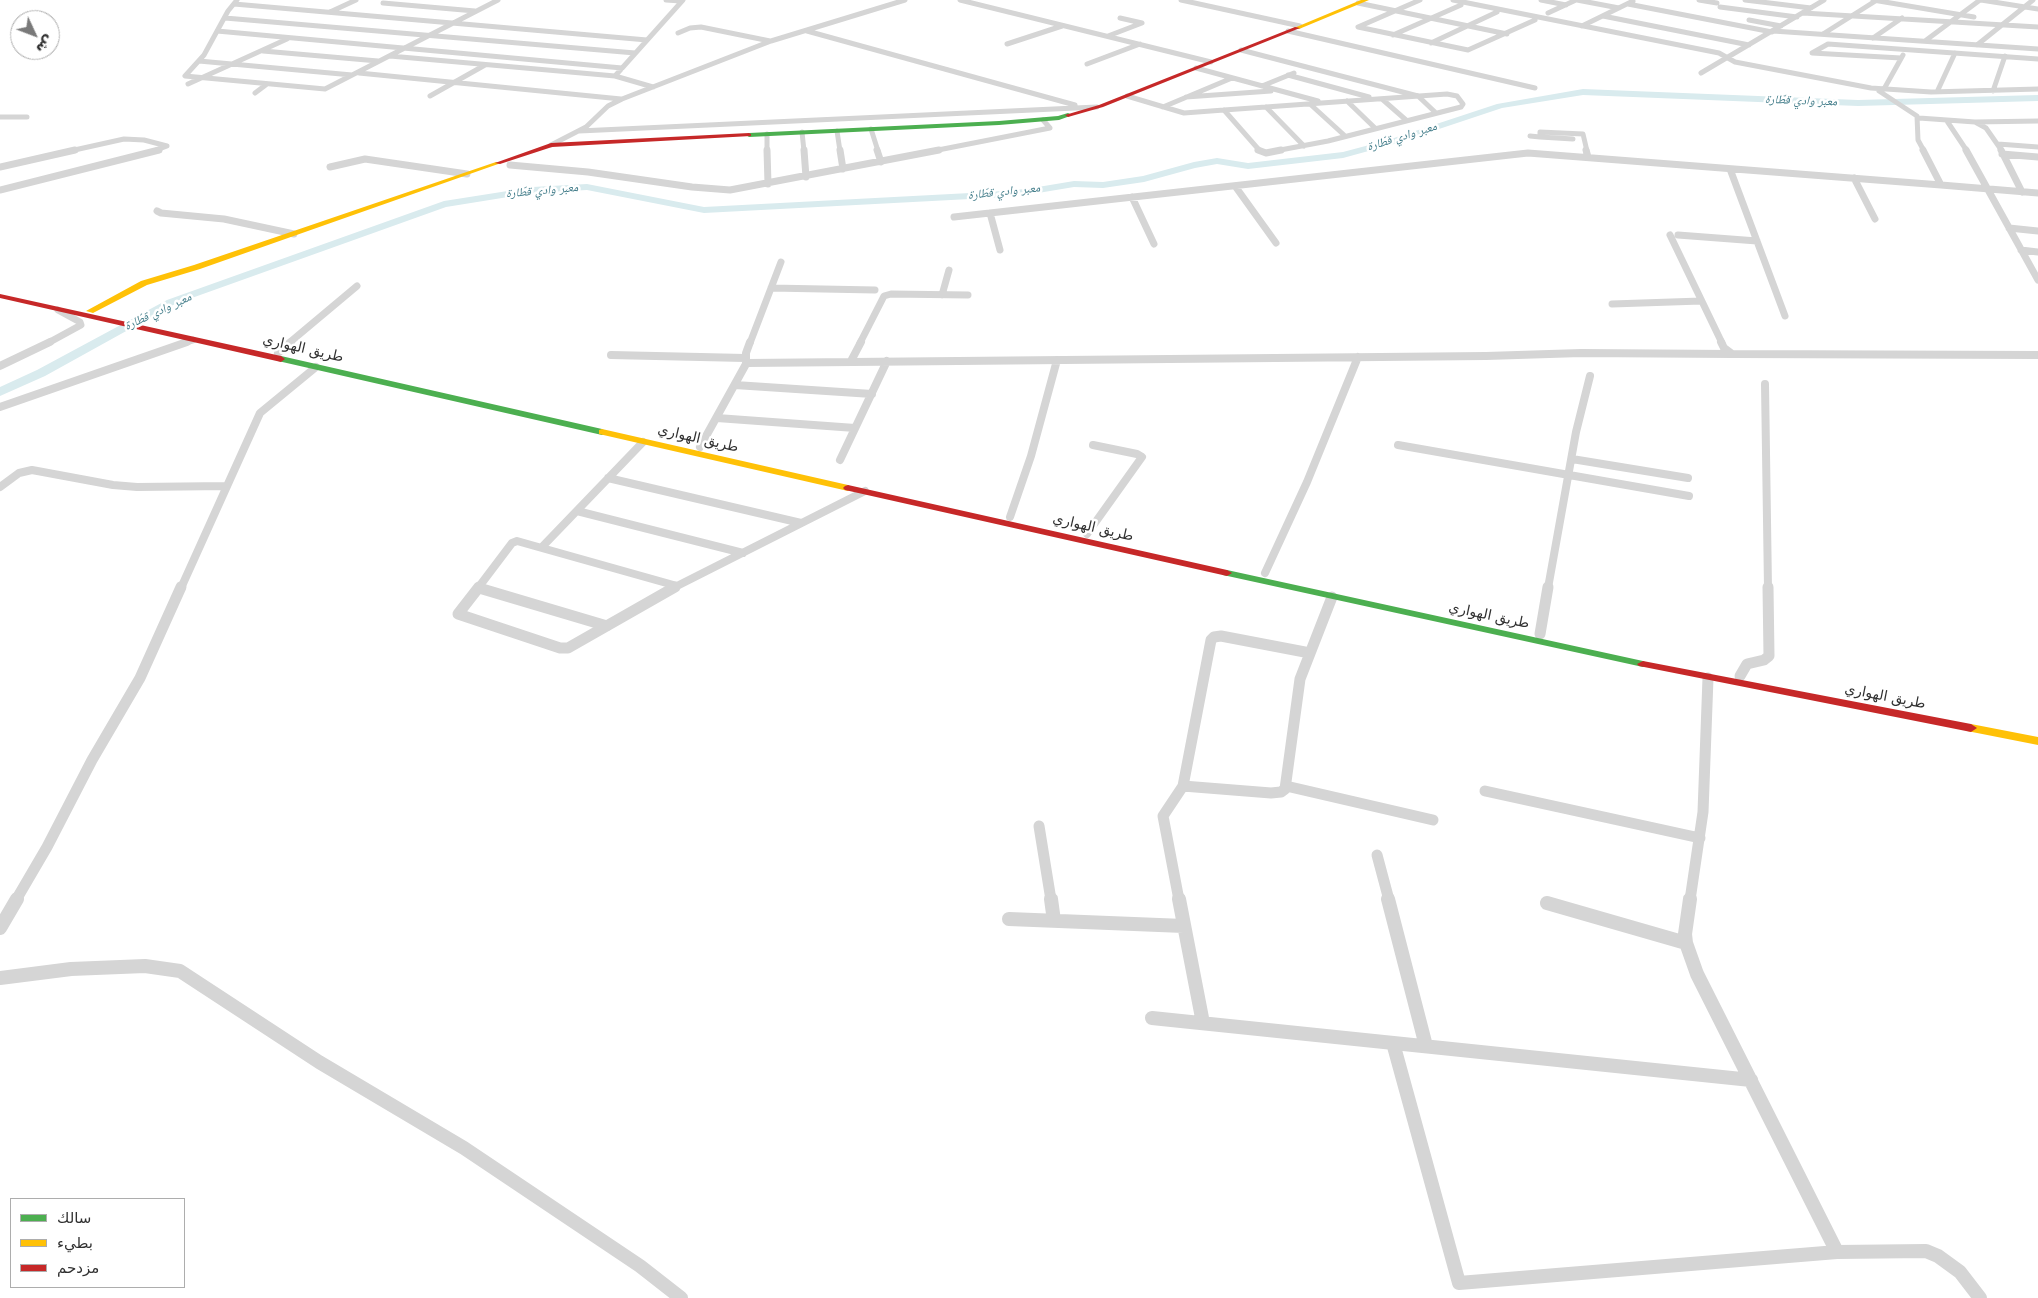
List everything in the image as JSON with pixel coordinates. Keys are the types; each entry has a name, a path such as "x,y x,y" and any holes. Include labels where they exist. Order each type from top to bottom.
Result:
{"main road":[{"path":"0,296 58,309 95,314 133,287 294,234 551,144 1043,120 1077,114 1091,107 1127,96 1362,2"},
{"path":"0,290 149,327"},
{"name":"طريق الهواري","path":"149,327 278,353 552,417 643,442 1332,597 1708,678 1795,690 2038,730"},
{"name":"طريق الهواري","path":"149,327 192,340 316,368 700,447 1265,574 2038,741"}],"street":[{"path":"340,0 355,1"},
{"path":"376,0 476,11"},
{"path":"498,0 476,11 453,23 430,35 405,48 390,56 379,61 355,74 322,89 185,76 199,61 235,2 342,14 453,23 647,40"},
{"path":"666,0 682,0"},
{"path":"615,76 682,0"},
{"path":"551,144 579,131 593,121 608,106 622,99 771,41 905,0"},
{"path":"960,0 1211,62"},
{"path":"1181,0 1300,26"},
{"path":"1420,0 1358,27 1470,50 1535,20"},
{"path":"1453,0 1718,53 1734,62 1884,91 2038,90"},
{"path":"1541,0 1566,5"},
{"path":"1548,14 1576,0 1619,8"},
{"path":"1582,26 1635,0"},
{"path":"1640,0 1659,3"},
{"path":"1699,0 1796,17"},
{"path":"1745,0 1811,8"},
{"path":"1700,74 1824,0"},
{"path":"1823,34 1876,0 2003,24"},
{"path":"1926,41 1980,0 2038,9"},
{"path":"1977,45 2033,0"},
{"path":"328,12 355,1"},
{"path":"374,7 387,2"},
{"path":"1362,2 1395,11 1507,34"},
{"path":"1628,4 1772,31 1977,45 2031,46 2038,49"},
{"path":"1717,4 1723,15"},
{"path":"1873,38 1922,4"},
{"path":"1392,34 1461,5"},
{"path":"358,15 366,11"},
{"path":"1431,43 1497,12"},
{"path":"1612,12 1729,34"},
{"path":"1803,13 2038,27"},
{"path":"333,18 342,14"},
{"path":"1603,16 1749,45"},
{"path":"225,18 635,53"},
{"path":"1108,36 1142,23 1120,18"},
{"path":"1742,19 1781,26"},
{"path":"307,30 324,22"},
{"path":"1007,44 1063,25"},
{"path":"1637,37 1656,26"},
{"path":"678,33 690,28 701,27 771,41"},
{"path":"805,30 1091,107"},
{"path":"217,31 622,68"},
{"path":"514,48 544,31"},
{"path":"1288,31 1535,88"},
{"path":"1647,31 1741,50"},
{"path":"188,84 298,34"},
{"path":"1748,38 1758,40"},
{"path":"1926,41 1934,52"},
{"path":"1087,64 1140,44"},
{"path":"1901,58 1812,53 1828,44 2037,59"},
{"path":"2031,46 2037,59"},
{"path":"261,50 379,61"},
{"path":"1241,50 1418,96 1436,113"},
{"path":"1884,91 1906,50"},
{"path":"430,96 507,52"},
{"path":"1937,92 1955,53"},
{"path":"390,56 615,76 653,87"},
{"path":"1993,91 2005,56"},
{"path":"199,61 455,82 622,99"},
{"path":"1262,86 1309,67"},
{"path":"1196,68 1326,103"},
{"path":"1288,76 1380,99 1406,120"},
{"path":"1163,106 1232,78"},
{"path":"255,93 267,84"},
{"path":"1186,97 1280,90"},
{"path":"1884,91 1890,97 1912,110 1918,118 1918,140 1941,185"},
{"path":"1238,93 1250,108"},
{"path":"1127,96 1183,113 1250,108 1326,103 1418,96 1453,95 1463,104 1461,107 1304,146 1261,153 1224,110"},
{"path":"1347,101 1375,128"},
{"path":"1310,104 1344,136"},
{"path":"579,131 1091,107"},
{"path":"1266,107 1304,146"},
{"path":"0,118 27,116"},
{"path":"1918,118 1975,122 2038,121"},
{"path":"510,165 588,172 715,190 735,189 806,177 1050,128 1043,120"},
{"path":"1947,121 1968,153 2038,280"},
{"path":"2031,121 2038,129"},
{"path":"1975,122 1986,128 1998,144 2022,192"},
{"path":"871,129 881,162"},
{"path":"837,131 843,169"},
{"path":"1540,137 1541,131 1583,134 1588,158"},
{"path":"802,132 806,177"},
{"path":"767,134 768,184"},
{"path":"1530,136 1573,140"},
{"path":"0,168 124,139 144,140 167,146 163,149 0,190"},
{"path":"1998,144 2038,147"},
{"path":"954,217 1525,154 2038,193"},
{"path":"2002,154 2038,157"},
{"path":"330,167 365,159 467,174"},
{"path":"1730,169 1785,316"},
{"path":"1854,178 1874,219"},
{"path":"1235,186 1276,243"},
{"path":"1132,198 1154,244"},
{"path":"156,211 224,219 294,234"},
{"path":"990,213 1000,250"},
{"path":"2009,228 2038,231"},
{"path":"1670,234 1724,348 1732,354"},
{"path":"1678,235 1757,241"},
{"path":"2021,250 2038,252"},
{"path":"700,447 718,418 746,360 781,262"},
{"path":"942,295 949,270"},
{"path":"278,353 357,286"},
{"path":"771,288 875,290"},
{"path":"851,362 884,296 891,294 968,295"},
{"path":"1612,304 1701,301"},
{"path":"0,366 65,335 81,325 80,322 58,309"},
{"path":"0,407 192,340"},
{"path":"611,355 851,362 1486,356 1581,353 2038,355"},
{"path":"1265,574 1314,464 1358,357"},
{"path":"1010,517 1036,440 1056,360"},
{"path":"840,460 887,361"},
{"path":"0,928 47,846 92,760 140,678 260,413 316,368"},
{"path":"1540,634 1572,459 1590,376"},
{"path":"1740,676 1747,664 1764,660 1769,656 1765,384"},
{"path":"735,385 872,394"},
{"path":"718,418 855,428"},
{"path":"542,547 643,442"},
{"path":"1087,534 1142,457 1137,454 1093,445"},
{"path":"1398,445 1689,496"},
{"path":"1572,459 1688,478"},
{"path":"0,487 19,474 32,470 129,486 158,488 227,486"},
{"path":"608,478 801,524"},
{"path":"677,586 521,541 515,542 458,613 458,616 560,648 572,647 677,586 865,491"},
{"path":"577,511 743,553"},
{"path":"479,588 607,626"},
{"path":"1183,786 1281,792 1286,786 1300,679 1332,597"},
{"path":"1203,1023 1163,820 1165,812 1183,786 1211,640 1214,637 1221,636 1310,653"},
{"path":"1708,678 1700,838 1685,934 1686,942 1697,974 1837,1252"},
{"path":"1286,786 1433,820"},
{"path":"1485,791 1700,838"},
{"path":"1038,826 1054,921"},
{"path":"1377,855 1426,1046"},
{"path":"1547,904 1686,942"},
{"path":"1009,920 1184,926"},
{"path":"0,978 71,970 145,966 180,971 319,1062 464,1148 640,1266 681,1298"},
{"path":"1152,1018 1751,1080"},
{"path":"1393,1043 1459,1283 1837,1252 1926,1251 1938,1256 1960,1272 1980,1298"}],"waterway":[{"name":"معبر وادي قطّارة","path":"0,392 41,373 171,302 444,204 533,190 587,187 704,210 989,195 1026,192 1074,184 1103,185 1144,179 1194,165 1217,161 1248,166 1343,155 1391,142 1500,106 1583,92 1858,103 2038,98"}],"traffic: fast":[{"path":"749,135 999,123 1059,118 1068,115"},
{"path":"281,359 602,432"},
{"path":"1227,573 1643,664"}],"traffic: slow":[{"path":"1297,28 1366,0"},
{"path":"90,311 144,283 197,267 498,163"},
{"path":"602,432 848,488"},
{"path":"1971,728 2038,741"}],"traffic: jam":[{"path":"1068,115 1101,106 1297,28"},
{"path":"498,163 551,145 749,135"},
{"path":"0,296 281,359"},
{"path":"848,488 1227,573"},
{"path":"1643,664 1971,728"}]}
